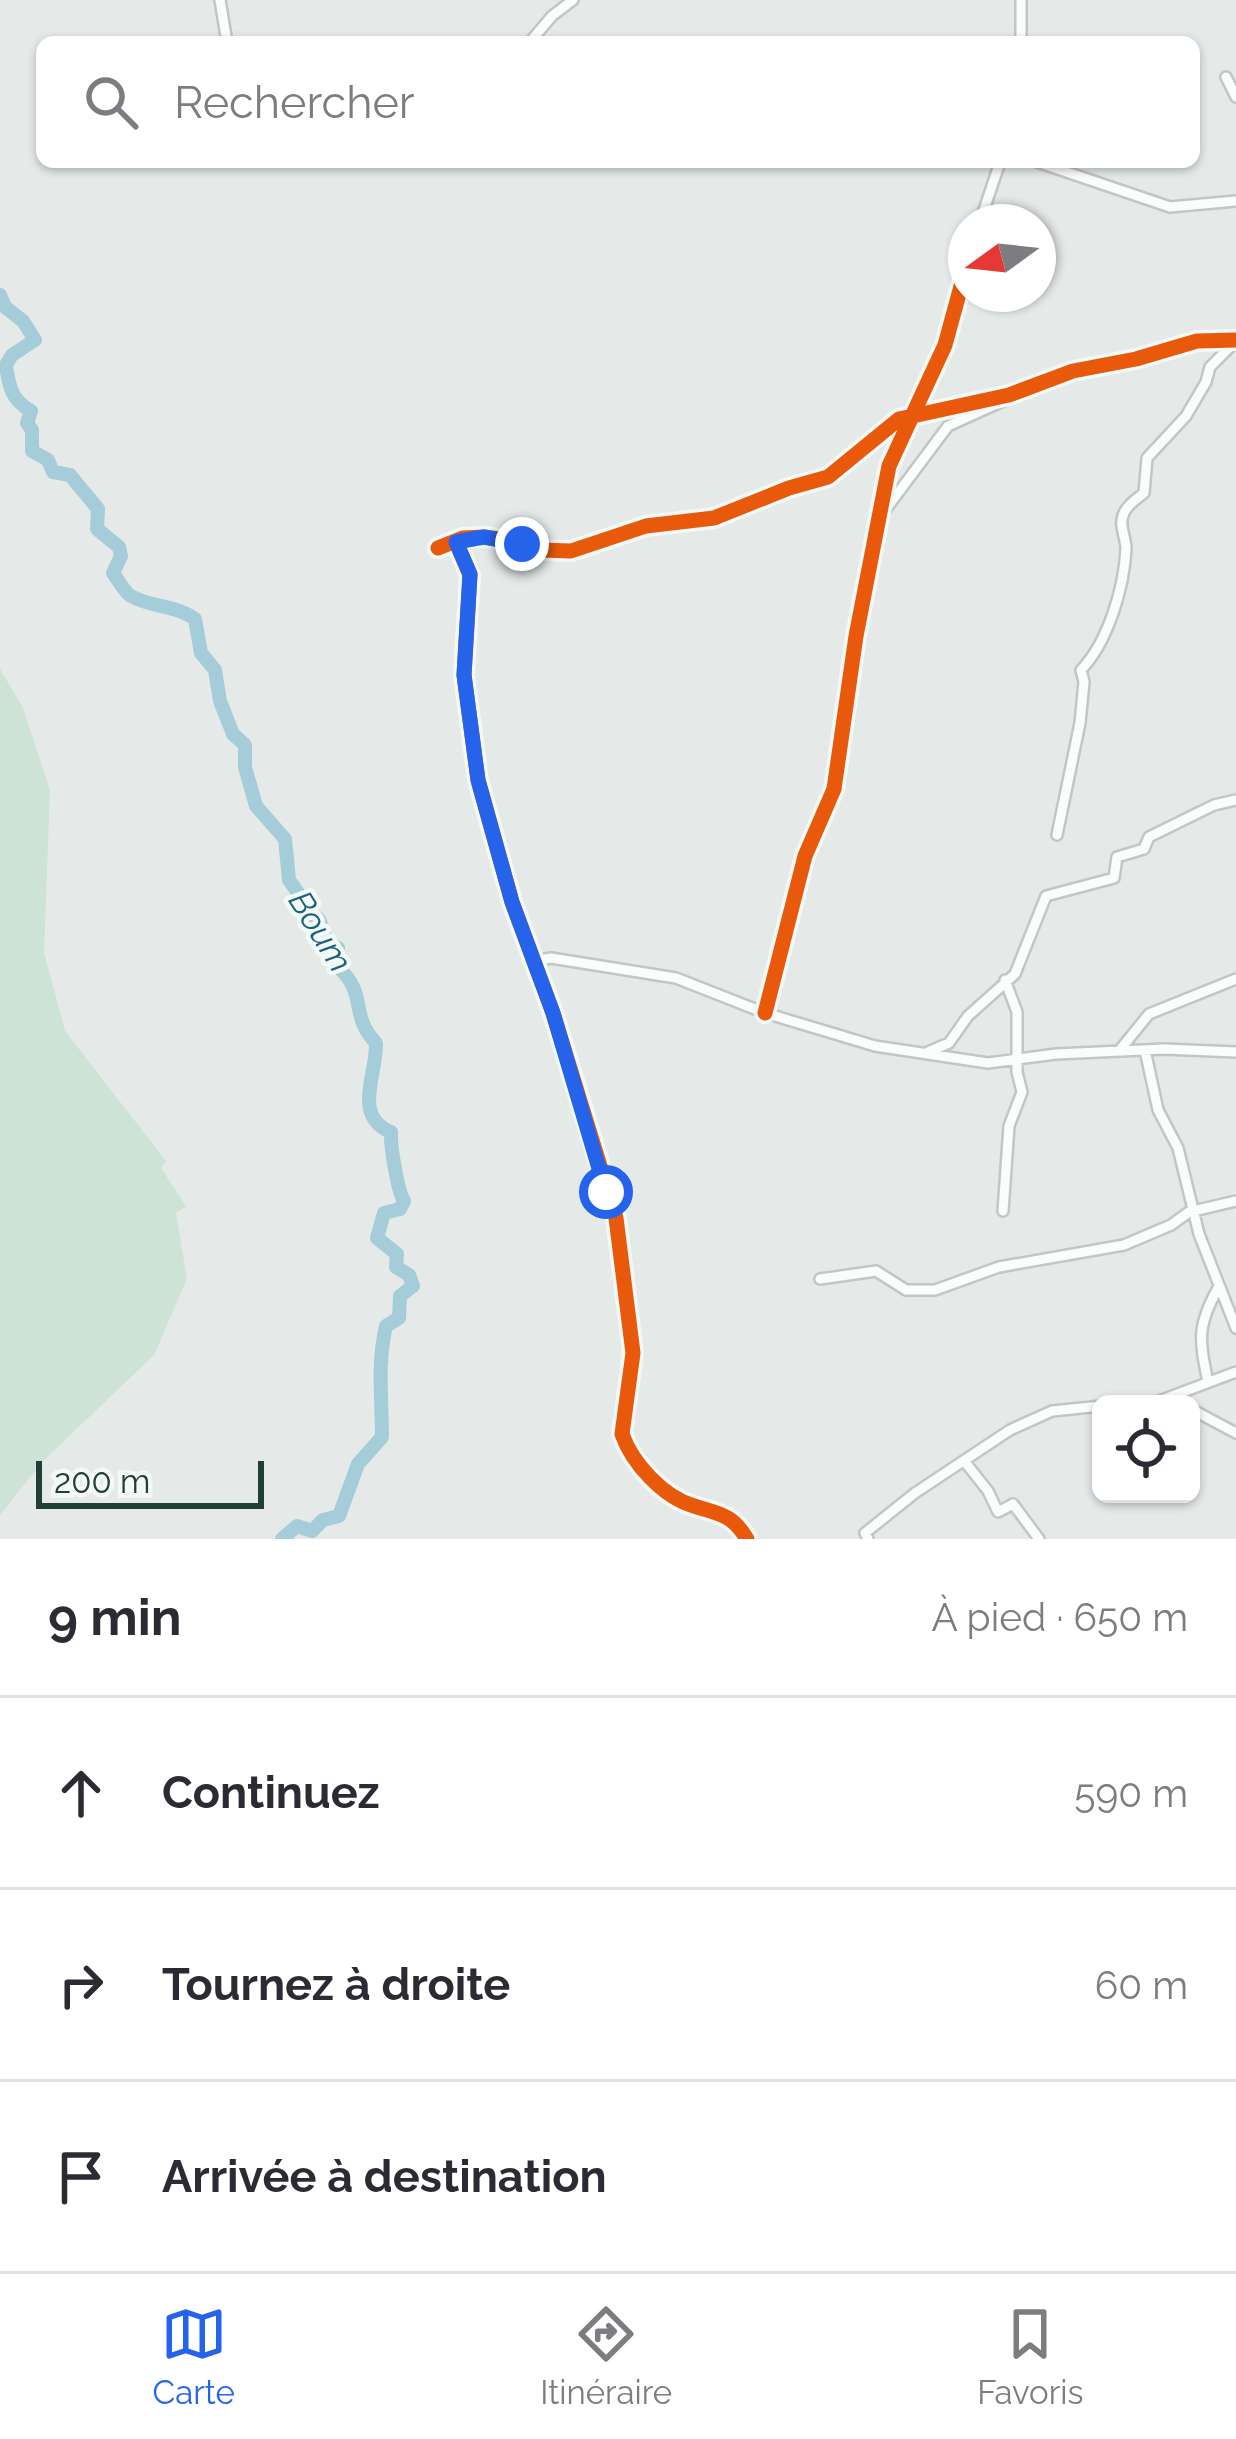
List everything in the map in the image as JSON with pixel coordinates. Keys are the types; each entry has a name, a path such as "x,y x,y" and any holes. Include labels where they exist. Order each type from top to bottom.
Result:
{"street":[{"path":"220,0 226,36"},
{"path":"535,36 573,0"},
{"path":"1021,0 1022,36"},
{"path":"1226,77 1236,97"},
{"path":"986,204 998,168"},
{"path":"1055,168 1170,207 1236,201"},
{"path":"765,1012 805,856 834,789 856,636 889,466 945,345 954,312"},
{"path":"437,548 484,537 540,550 572,551 646,526 714,518 828,477 899,419 1197,341 1236,341"},
{"path":"1057,835 1080,723 1081,670 1100,647 1117,607 1126,545 1122,517 1144,494 1147,458 1186,416 1210,368 1236,341"},
{"path":"879,524 888,501 948,426 1005,402 1015,392"},
{"path":"456,542 470,574 464,675 478,780 616,1218 633,1353 622,1424 626,1444 659,1487 693,1506 730,1516 747,1539"},
{"path":"928,1052 949,1043 968,1016 1012,977 1046,896 1114,878 1117,857 1144,848 1149,837 1214,805 1236,800"},
{"path":"533,962 551,958 676,978 875,1046 988,1063 1119,1051 1236,1052"},
{"path":"1119,1051 1149,1014 1236,979"},
{"path":"1003,1211 1009,1126 1022,1092 1017,1012 1006,980"},
{"path":"1145,1050 1158,1110 1178,1148 1218,1288 1236,1328"},
{"path":"820,1280 876,1271 906,1290 935,1290 998,1267 1124,1245 1193,1210 1236,1201"},
{"path":"1208,1382 1202,1315 1218,1288"},
{"path":"1185,1395 1236,1372"},
{"path":"868,1539 865,1533 904,1501 1010,1430 1052,1411 1092,1407"},
{"path":"1200,1414 1236,1432"},
{"path":"965,1462 998,1512 1013,1504 1039,1539"}],"green space":[{"path":"0,669 23,708 50,790 44,952 65,1031 166,1161 161,1168 186,1206 176,1213 187,1279 154,1355 42,1462 0,1515"}],"waterway":[{"name":"Boum","path":"0,295 35,340 12,355 6,365 12,392 31,411 27,423 32,430 32,451 48,460 53,472 70,475 98,509 97,529 119,547 121,556 113,573 126,592 195,619 201,653 215,670 233,734 245,745 245,767 256,806 285,839 289,880 304,901 306,913 319,919 327,942 338,948 339,968 353,987 363,1023 376,1043 369,1105 379,1125 391,1132 404,1201 400,1209 384,1213 377,1238 397,1254 396,1267 409,1275 413,1286 400,1296 399,1318 386,1326 383,1340 382,1437 358,1464 339,1516 323,1520 312,1531 297,1526 282,1539"}],"cycle path":[{"path":"765,1013 805,856 834,789 856,636 889,466 945,345 954,312"},
{"path":"438,548 463,538 484,537 540,550 571,551 646,526 714,518 828,477 899,419 1009,395 1073,371 1197,341 1236,340"},
{"path":"456,542 470,575 464,675 478,780 512,902 553,1013 616,1218 633,1353 622,1434 641,1467 660,1487 682,1502 730,1520 747,1539"}],"route":[{"path":"522,544 484,537 456,542 471,585 465,641 466,712 478,780 512,902 553,1013 606,1192"}]}
